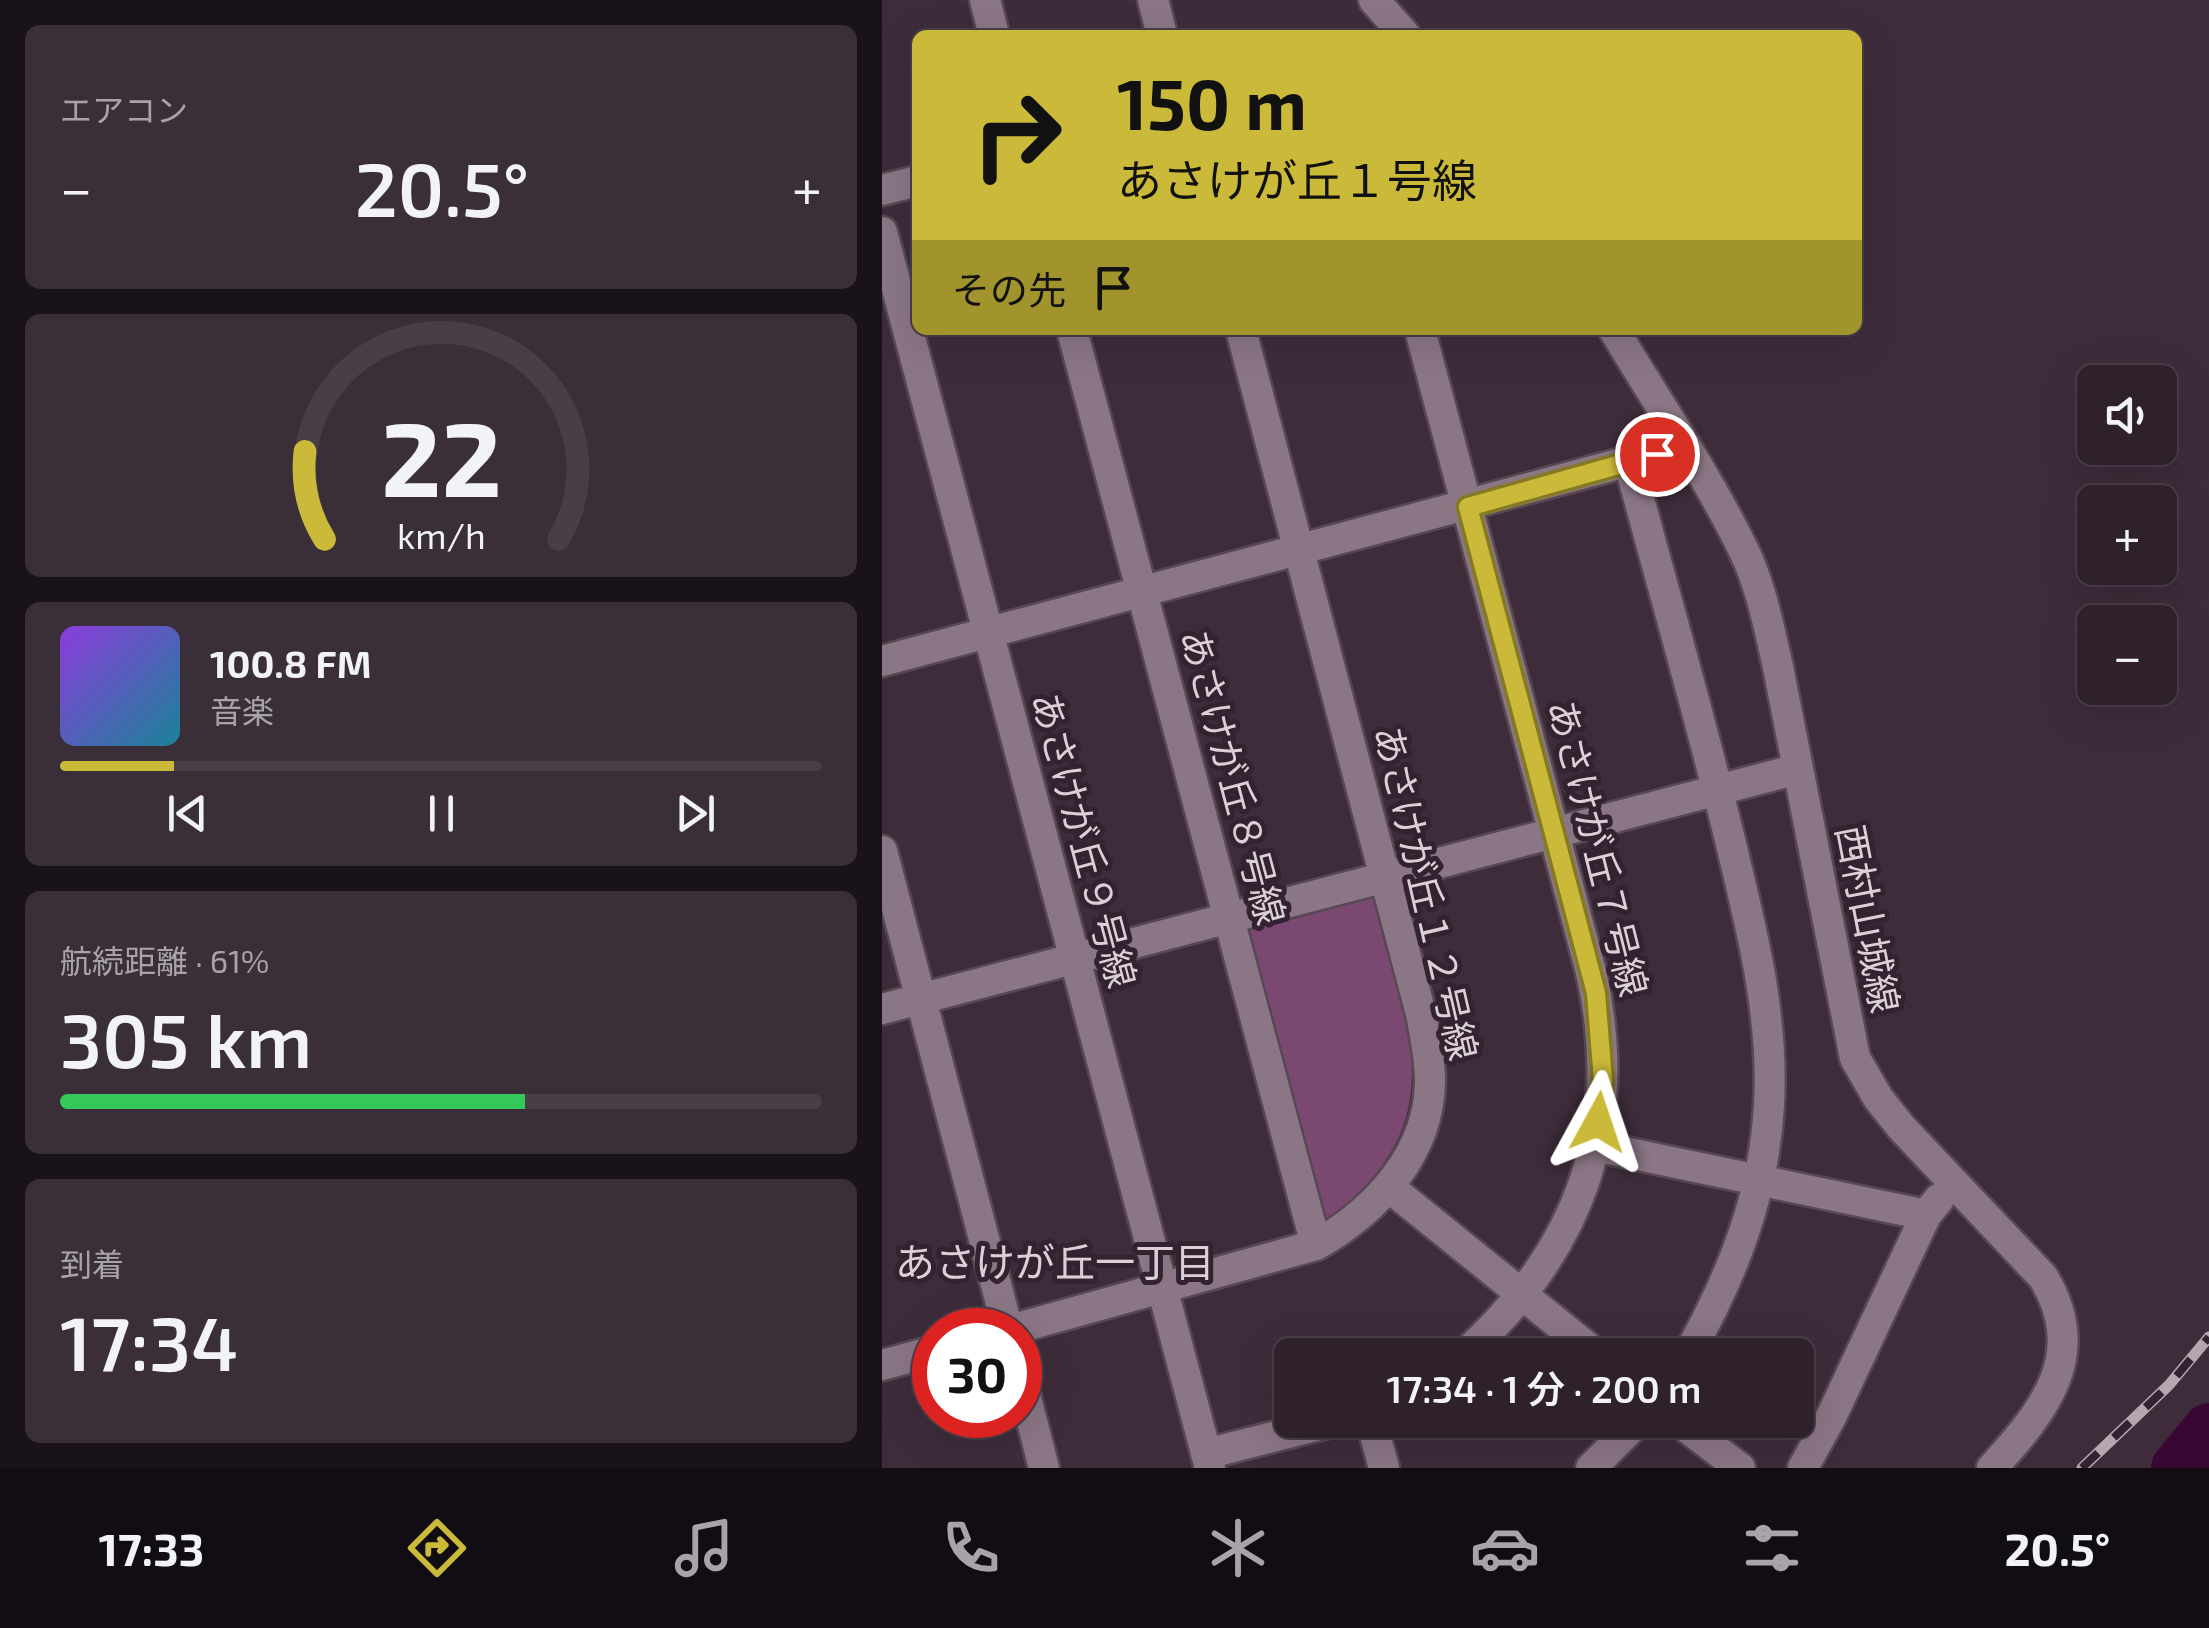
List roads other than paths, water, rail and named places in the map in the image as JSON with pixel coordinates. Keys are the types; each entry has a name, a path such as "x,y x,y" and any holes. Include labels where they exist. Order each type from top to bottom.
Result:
{"street":[{"path":"985,0 993,30"},
{"path":"1153,0 1161,30"},
{"path":"1374,0 1401,30"},
{"path":"882,190 912,182"},
{"name":"あさけが丘９号線","path":"882,232 1208,1461"},
{"name":"あさけが丘８号線","path":"1073,335 1316,1245"},
{"name":"あさけが丘１２号線","path":"1042,1321 1316,1245 1349,1225 1389,1186 1424,1122 1430,1080 1422,1018 1242,335"},
{"name":"あさけが丘７号線","path":"1421,335 1599,1014 1603,1080 1595,1146 1568,1224 1524,1294 1481,1338"},
{"name":"西村山城線","path":"1617,335 1686,446 1744,551 1763,604 1855,1058 1889,1113 2043,1278 2058,1302 2065,1345 2049,1391 2037,1413 1992,1468"},
{"path":"882,661 1686,446"},
{"path":"1629,462 1718,789 1758,954 1770,1047 1769,1109 1759,1180 1733,1268 1697,1338"},
{"path":"882,1009 1798,769"},
{"path":"882,852 1003,1308"},
{"path":"1595,1146 1926,1215"},
{"path":"1803,1468 1926,1215 1954,1182"},
{"path":"1389,1186 1577,1338"},
{"path":"882,1365 912,1357"},
{"path":"1036,1438 1044,1468"},
{"path":"1208,1461 1281,1438"},
{"path":"1376,1438 1384,1468"},
{"path":"1591,1468 1621,1438"},
{"path":"1700,1438 1740,1468"}],"waterway":[{"path":"2177,1468 2209,1429"}],"railway":[{"path":"2082,1468 2169,1385 2209,1337"}],"district":[{"name":"あさけが丘一丁目","path":"1055,1263"}]}
